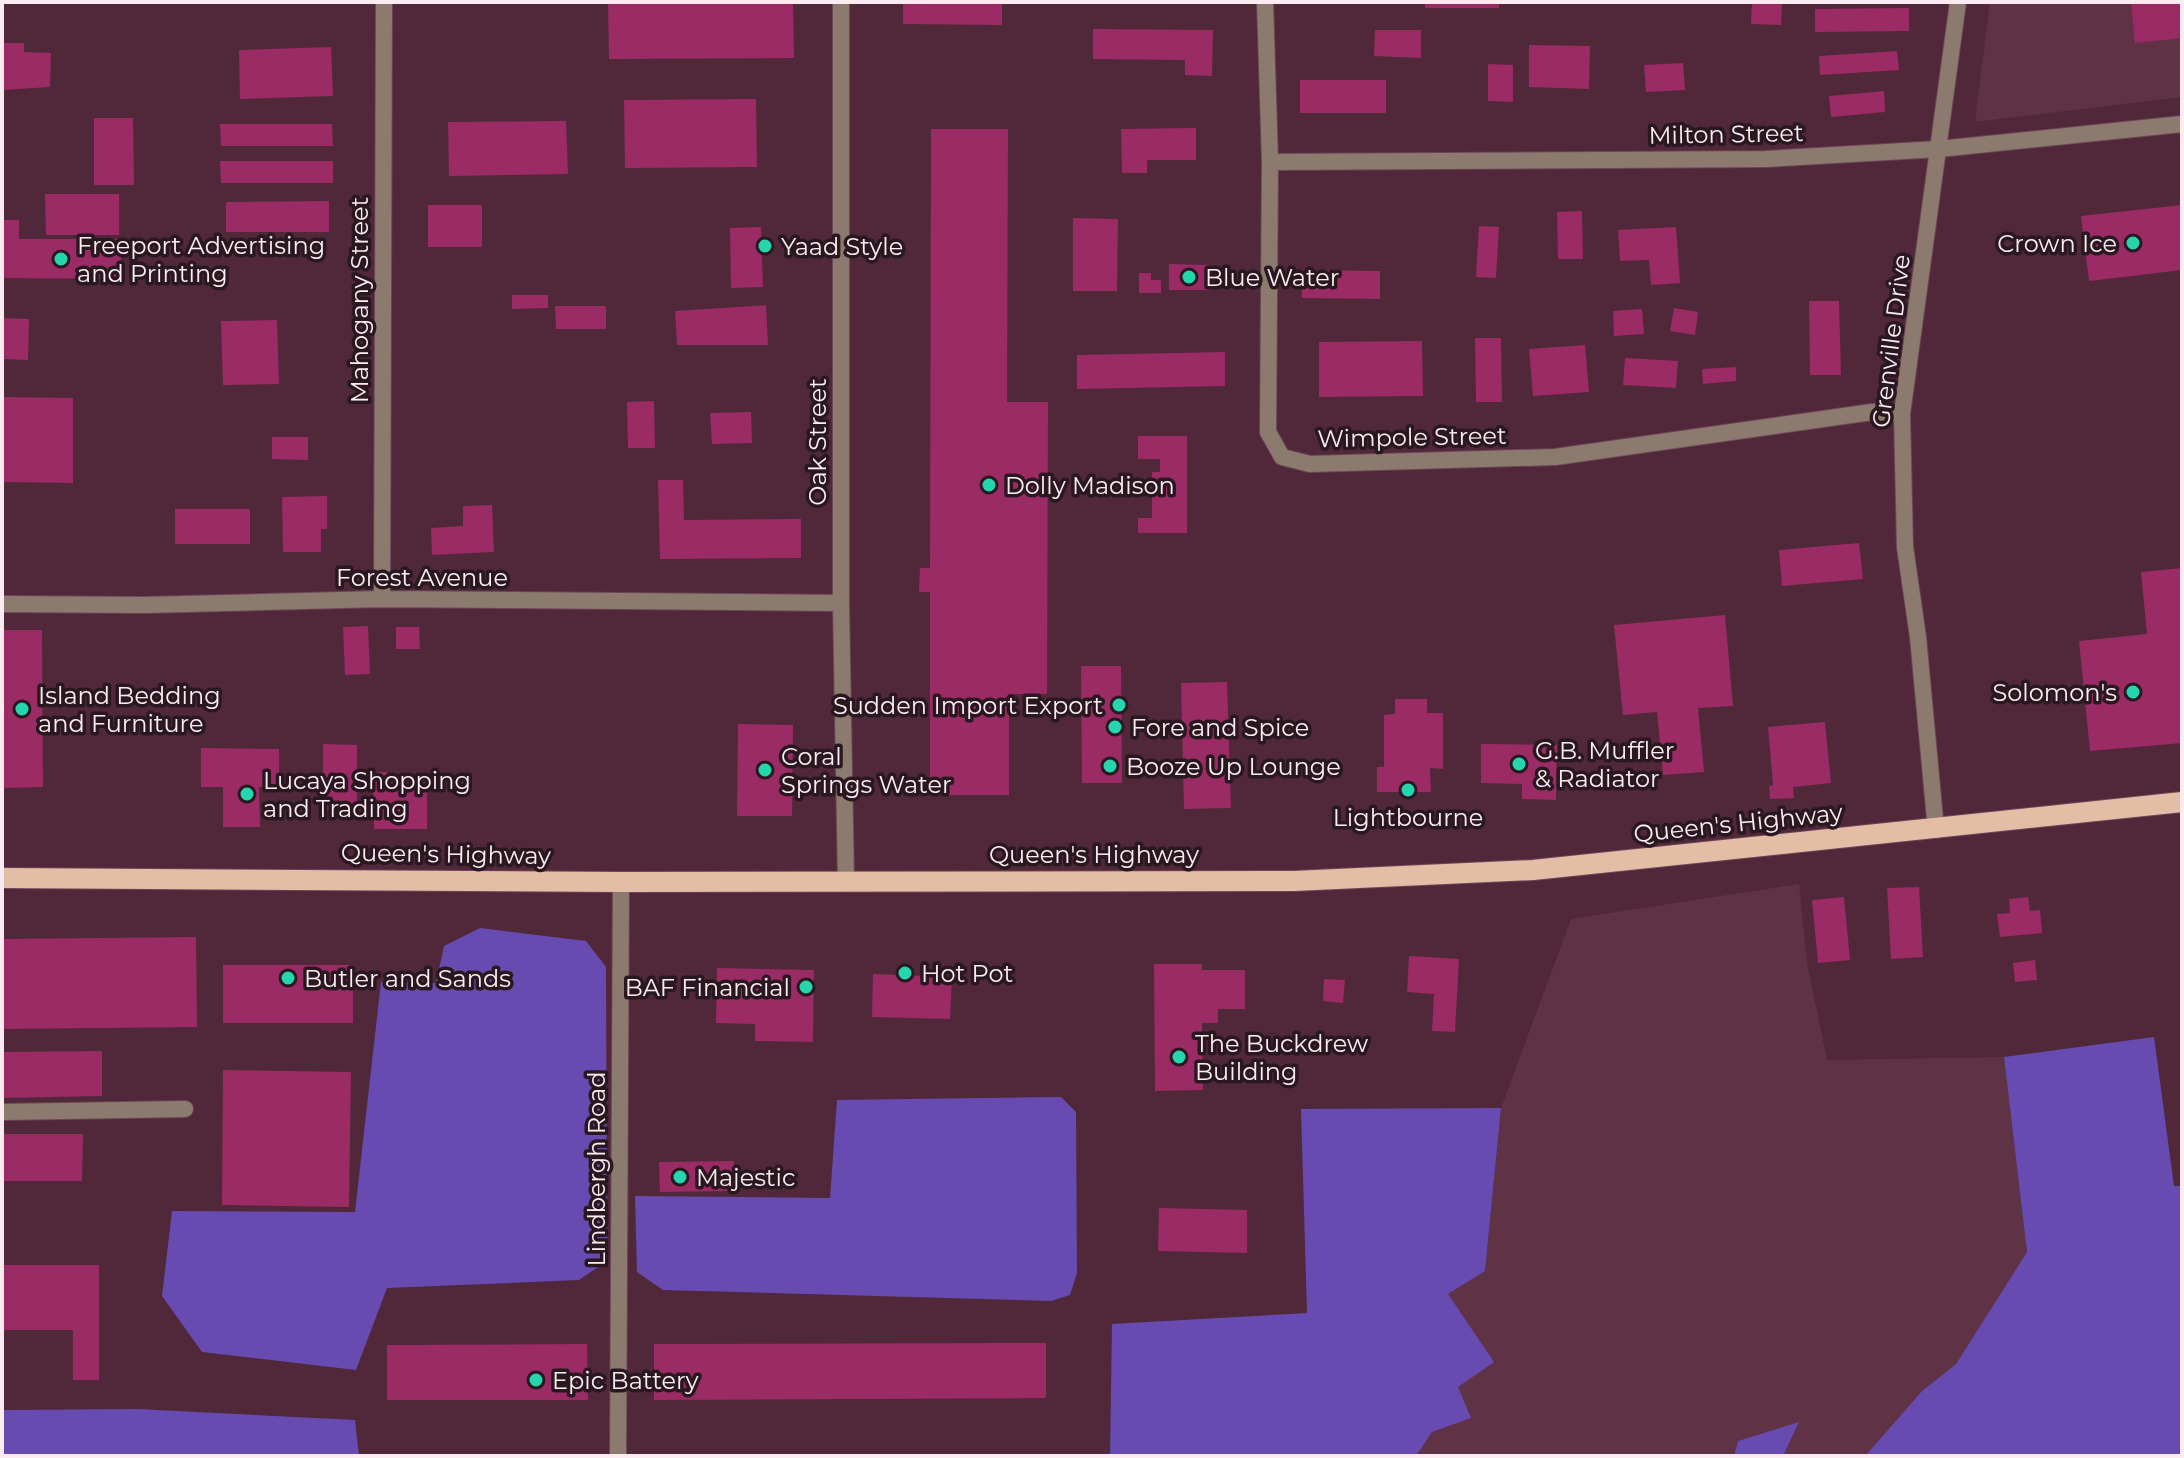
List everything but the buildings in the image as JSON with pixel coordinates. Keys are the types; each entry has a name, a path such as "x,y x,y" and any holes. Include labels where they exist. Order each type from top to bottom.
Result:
{"main road":[{"name":"Queen's Highway","path":"2,878 621,882 1294,881 1506,871 1936,830 2182,802"}],"street":[{"name":"Mahogany Street","path":"382,599 384,2"},
{"name":"Oak Street","path":"841,2 841,603 846,882"},
{"name":"Wimpole Street","path":"1265,2 1270,162 1268,432 1282,457 1310,464 1555,457 1872,412 1902,414"},
{"name":"Grenville Drive","path":"1936,830 1918,637 1905,547 1902,414 1958,2"},
{"name":"Milton Street","path":"1270,162 1766,159 1939,149 2182,124"},
{"name":"Forest Avenue","path":"2,604 144,605 382,599 841,603"},
{"name":"Lindbergh Road","path":"618,1456 621,882"},
{"path":"2,1112 185,1109"}],"shaded area":[{"path":"1990,2 2182,2 2182,97 1975,122"},
{"path":"1799,884 1807,963 1827,1060 2004,1057 2027,1252 1956,1364 1922,1391 1865,1456 1783,1456 1798,1423 1738,1441 1734,1456 1416,1456 1432,1432 1470,1418 1457,1387 1448,1294 1485,1271 1501,1108 1571,919"},
{"path":"480,928 586,941 606,967 607,1261 579,1280 387,1288 356,1370 202,1352 162,1296 172,1211 355,1212 381,982 436,983 444,946"},
{"path":"2154,1037 2174,1186 2182,1186 2182,1456 1865,1456 1922,1391 1956,1364 2027,1252 2004,1057"},
{"path":"1061,1097 1076,1112 1077,1273 1070,1295 1051,1301 663,1290 637,1272 635,1196 830,1198 837,1100"},
{"path":"1501,1108 1485,1271 1448,1294 1494,1362 1458,1387 1471,1418 1432,1432 1416,1456 1110,1456 1112,1324 1307,1313 1301,1109"},
{"path":"138,1409 355,1420 359,1456 2,1456 2,1410"},
{"path":"1799,1422 1783,1456 1734,1456 1738,1441"}],"place":[{"name":"Crown Ice","path":"2133,243"},
{"name":"Yaad Style","path":"765,246"},
{"name":"Freeport Advertising and Printing","path":"61,259"},
{"name":"Blue Water","path":"1189,277"},
{"name":"Dolly Madison","path":"989,485"},
{"name":"Solomon's","path":"2133,692"},
{"name":"Sudden Import Export","path":"1119,705"},
{"name":"Island Bedding and Furniture","path":"22,709"},
{"name":"Fore and Spice","path":"1115,727"},
{"name":"G.B. Muffler & Radiator","path":"1519,764"},
{"name":"Booze Up Lounge","path":"1110,766"},
{"name":"Coral Springs Water","path":"765,770"},
{"name":"Lightbourne","path":"1408,790"},
{"name":"Lucaya Shopping and Trading","path":"247,794"},
{"name":"Hot Pot","path":"905,973"},
{"name":"Butler and Sands","path":"288,978"},
{"name":"BAF Financial","path":"806,987"},
{"name":"The Buckdrew Building","path":"1179,1057"},
{"name":"Majestic","path":"680,1177"},
{"name":"Epic Battery","path":"536,1380"}]}
